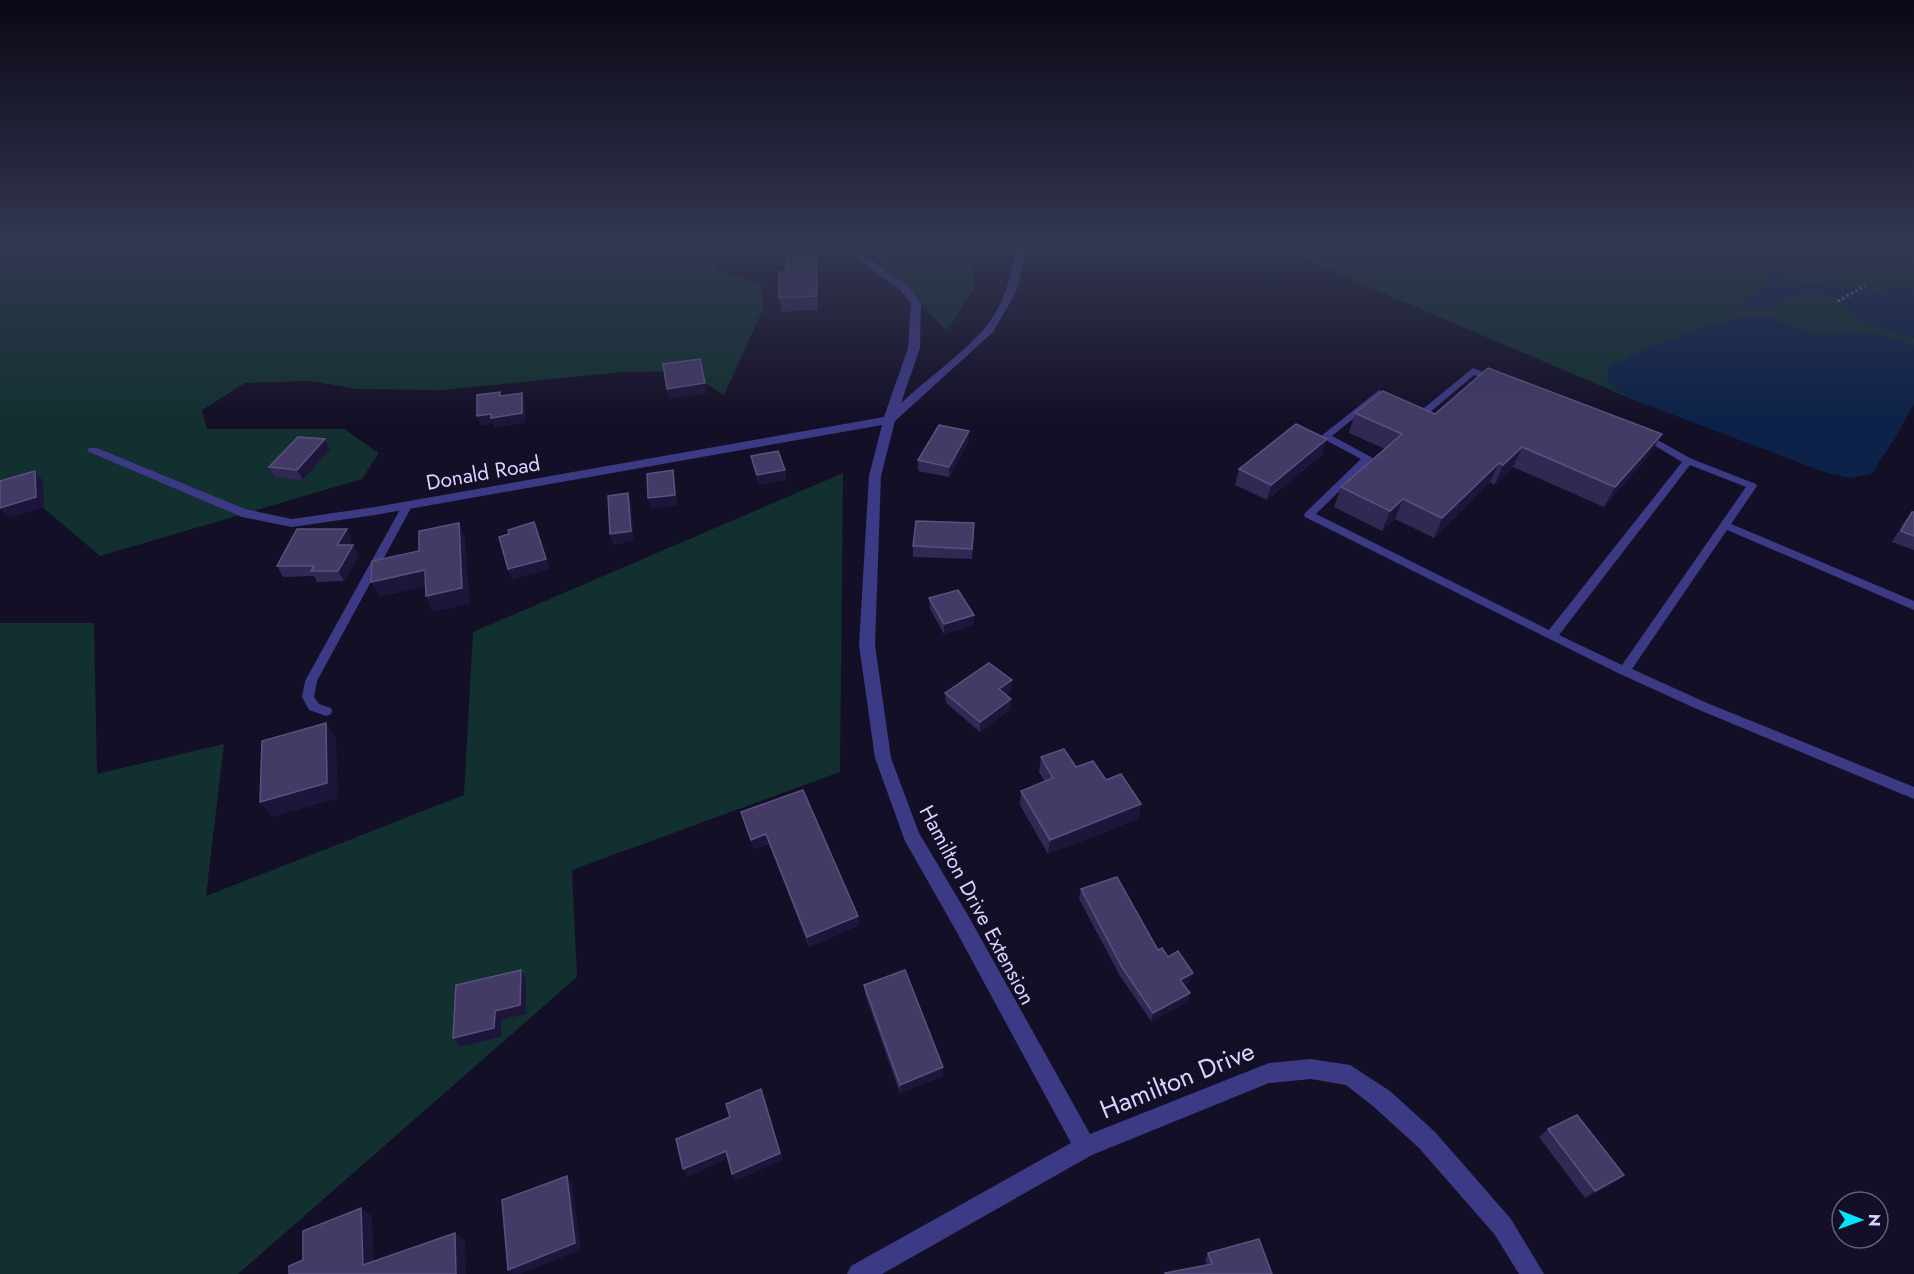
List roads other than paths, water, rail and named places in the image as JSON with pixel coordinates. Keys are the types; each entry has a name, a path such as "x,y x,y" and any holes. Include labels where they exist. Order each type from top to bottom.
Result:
{"street":[{"name":"Hamilton Drive Extension","path":"915,302 914,348 889,420 875,476 867,645 883,759 911,836 968,933 1085,1148"},
{"path":"889,420 989,330 1005,302"},
{"name":"Donald Road","path":"93,451 242,513 292,523 407,506 889,420"},
{"name":"Hamilton Drive","path":"859,1274 1085,1148 1269,1073 1311,1069 1350,1076 1382,1099 1426,1140 1503,1227 1532,1274"}],"lane":[{"path":"1505,383 1473,371 1425,412 1379,393 1325,437 1368,458 1310,515 1624,671 1702,706 1914,793"},
{"path":"1624,671 1752,486 1688,461 1632,430"},
{"path":"1551,636 1688,461"},
{"path":"326,711 314,707 308,697 311,681 407,506"},
{"path":"1725,525 1914,606"}],"water":[{"path":"1745,302 1783,302 1763,310"},
{"path":"1842,302 1914,302 1914,338 1875,326 1842,305"},
{"path":"1753,316 1772,318 1815,335 1874,333 1914,346 1914,403 1897,435 1871,474 1850,478 1824,472 1639,402 1619,392 1608,381 1608,367 1643,350 1710,325"}]}
